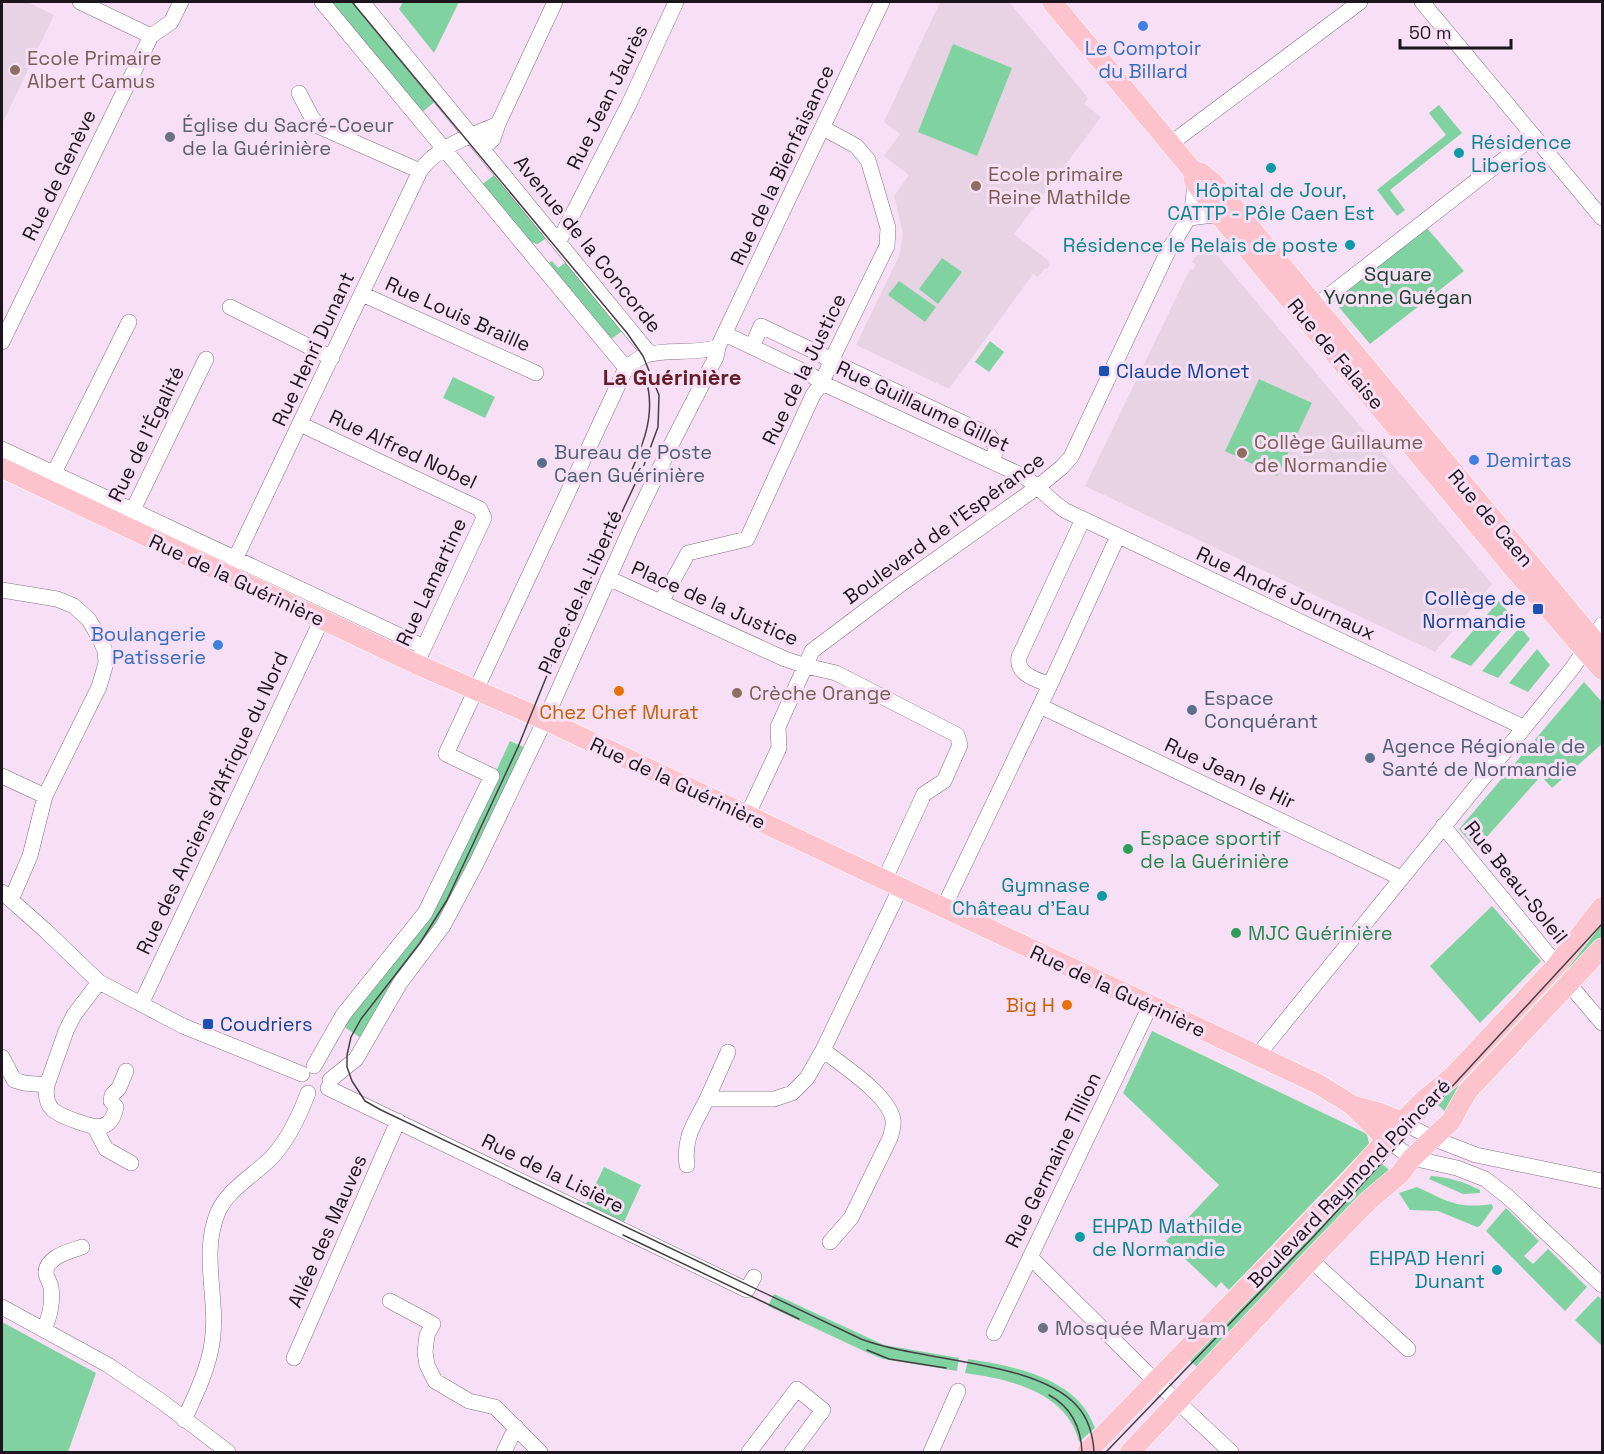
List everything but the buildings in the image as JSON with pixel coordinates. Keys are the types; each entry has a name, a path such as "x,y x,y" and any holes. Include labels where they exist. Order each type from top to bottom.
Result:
{"main road":[{"name":"Rue de Falaise","path":"1052,2 1522,578 1594,641 1602,670"},
{"name":"Rue de Falaise","path":"1194,176 1201,173 1213,183 1226,215"},
{"name":"Rue de Caen","path":"1226,215 1314,307 1594,641"},
{"name":"Rue de la Guérinière","path":"2,468 50,482 232,567 322,620 420,656 476,690 545,720 1318,1084 1352,1105 1386,1139"},
{"name":"Boulevard Raymond Poincaré","path":"1087,1452 1348,1183 1425,1098 1452,1077 1557,965 1602,907"},
{"name":"Boulevard Raymond Poincaré","path":"1130,1452 1311,1260 1451,1121 1467,1092 1602,948"},
{"name":"Rue de la Guérinière","path":"1352,1105 1402,1122"}],"street":[{"path":"80,2 152,36"},
{"name":"Rue de Genève","path":"2,342 152,36 171,22 181,2"},
{"path":"322,2 626,368"},
{"name":"Avenue de la Concorde","path":"362,2 650,354 692,352 721,341"},
{"path":"483,148 492,139 555,2"},
{"name":"Rue Jean Jaurès","path":"559,241 629,104 676,2"},
{"name":"Rue de la Bienfaisance","path":"721,341 882,2"},
{"path":"1170,144 1360,2"},
{"path":"1422,2 1602,218"},
{"path":"299,93 312,118 320,127 420,171"},
{"path":"445,149 498,124"},
{"name":"Rue de la Justice","path":"661,602 688,553 747,539 813,395 822,383 887,246 889,237 886,218 868,160 856,146 823,128"},
{"path":"1314,307 1534,136"},
{"name":"Rue Henri Dunant","path":"232,567 420,171 427,161 445,149"},
{"name":"Boulevard de l'Espérance","path":"806,666 812,651 1039,486 1062,467 1074,453 1169,249 1189,218 1195,195 1194,176"},
{"path":"1189,218 1226,215"},
{"name":"Rue Louis Braille","path":"362,294 536,373"},
{"path":"230,307 332,358"},
{"path":"2,450 50,482 129,322"},
{"path":"752,346 761,326 989,435 996,447 992,461"},
{"name":"Rue Guillaume Gillet","path":"721,341 752,346 811,375 822,383 992,461 1039,486"},
{"name":"Place de la Liberté","path":"329,1084 356,1059 400,983 443,927 478,861 545,720 608,578 716,357 721,341"},
{"path":"692,352 701,369 701,384"},
{"path":"2,590 57,599 74,606 89,620 105,651 106,663 104,676 45,796 30,855 6,896 99,982 183,1026 308,1070 325,1070 329,1084 318,1095 308,1093 301,1086 308,1070 343,1015 425,914 492,776 446,754 626,368 650,354"},
{"name":"Rue de l'Égalité","path":"129,519 206,359"},
{"name":"Rue Alfred Nobel","path":"300,424 480,509 484,518"},
{"name":"Rue André Journaux","path":"1039,486 1056,505 1083,519 1523,727"},
{"name":"Rue Lamartine","path":"420,656 484,518"},
{"path":"1050,685 1022,672 1018,661 1083,519"},
{"path":"943,909 1118,536"},
{"path":"232,567 420,656"},
{"name":"Place de la Justice","path":"608,578 785,659 836,673 954,732 959,738 960,745 944,781 924,794 892,885"},
{"name":"Rue des Anciens d'Afrique du Nord","path":"141,1004 322,620"},
{"path":"1257,1056 1594,641"},
{"name":"Place de la Justice","path":"747,816 778,748 778,727 806,666"},
{"name":"Rue Jean le Hir","path":"1040,706 1401,878"},
{"path":"2,776 45,796"},
{"name":"Rue Beau-Soleil","path":"1443,826 1557,965"},
{"path":"707,1099 774,1099 792,1093 807,1078 824,1050 892,885"},
{"path":"99,982 74,1015 66,1031 46,1085 45,1094 48,1103 56,1114 94,1128 108,1124 114,1117 116,1107 111,1101 112,1095 119,1088 126,1071"},
{"path":"1569,984 1602,1023"},
{"name":"Rue Germaine Tillion","path":"994,1333 1150,1006"},
{"path":"824,1050 876,1093 888,1107 893,1119 890,1138 851,1218 830,1242"},
{"path":"687,1165 685,1149 690,1132 728,1052"},
{"path":"2,1057 14,1080 46,1085"},
{"name":"Rue de la Lisière","path":"329,1084 398,1121 747,1290 754,1276"},
{"path":"184,1420 206,1367 213,1342 211,1239 218,1212 225,1200 276,1152 303,1106 308,1093"},
{"name":"Allée des Mauves","path":"294,1358 398,1121"},
{"path":"1402,1122 1432,1138 1476,1155 1602,1181"},
{"path":"94,1128 106,1149 130,1163"},
{"path":"1386,1139 1412,1158 1473,1173 1499,1189 1602,1285"},
{"path":"1499,1189 1493,1178 1493,1170 1509,1162"},
{"path":"44,1329 51,1310 51,1286 46,1274 49,1265 54,1259 82,1247"},
{"path":"1030,1257 1156,1382 1231,1452"},
{"path":"1311,1260 1408,1349"},
{"path":"390,1300 433,1324 427,1335 425,1352 427,1365 435,1381 470,1401 495,1407 540,1452"},
{"path":"2,1307 108,1365 161,1401 228,1452"},
{"path":"755,1450 797,1389 823,1410 792,1452"},
{"path":"931,1452 958,1391"},
{"path":"504,1452 516,1427"}],"shaded area":[{"name":"Ecole Primaire Albert Camus","path":"2,2 27,2 54,15 2,124"},
{"name":"Ecole primaire Reine Mathilde","path":"940,2 1010,3 1088,98 1084,104 1101,117 1014,234 1049,261 1050,265 1038,277 1033,274 949,389 856,345 899,256 903,234 894,196 909,175 884,156 900,134 884,122"},
{"name":"Collège Guillaume de Normandie","path":"1209,245 1492,584 1435,652 1085,486 1190,269 1193,270 1196,265 1192,262 1194,258"}],"green space":[{"path":"329,2 356,2 437,100 421,113"},
{"path":"403,2 459,2 434,53 399,9"},
{"path":"953,44 1012,68 977,156 918,132"},
{"path":"1439,105 1462,133 1390,190 1405,210 1397,216 1377,190 1446,135 1429,113"},
{"path":"497,173 549,236 538,244 528,242 481,185"},
{"name":"Square Yvonne Guégan","path":"1426,227 1464,271 1370,344 1333,300"},
{"path":"942,258 962,272 938,304 919,289"},
{"path":"569,260 626,328 610,340 548,264 552,261 558,268"},
{"path":"899,281 936,307 925,322 888,295"},
{"path":"990,341 1004,352 989,372 975,362"},
{"path":"453,377 495,397 485,418 443,398"},
{"path":"1259,379 1312,403 1277,476 1225,451"},
{"path":"1499,601 1513,618 1471,666 1450,657"},
{"path":"1520,627 1530,639 1498,678 1482,671"},
{"path":"1537,649 1550,665 1528,692 1509,683"},
{"path":"1584,682 1602,702 1602,744 1552,788 1541,776 1476,849 1459,829"},
{"path":"510,741 526,748 458,886 443,913 361,1038 343,1026 446,879"},
{"path":"1492,906 1541,961 1480,1023 1430,966"},
{"path":"1602,920 1602,943 1448,1114 1431,1099"},
{"path":"1152,1031 1367,1134 1369,1144 1229,1290 1221,1282 1216,1288 1166,1241 1219,1185 1123,1093"},
{"path":"1376,1158 1393,1174 1204,1373 1187,1358"},
{"path":"604,1167 641,1185 624,1222 586,1204"},
{"path":"1431,1176 1462,1182 1480,1190 1480,1193 1463,1194 1429,1179"},
{"path":"1417,1187 1453,1203 1492,1204 1493,1208 1477,1227 1438,1211 1410,1210 1399,1193"},
{"path":"1506,1208 1539,1241 1524,1256 1533,1264 1548,1249 1587,1287 1565,1311 1486,1231"},
{"path":"774,1294 884,1345 959,1358 957,1371 883,1359 866,1352 768,1306"},
{"path":"1598,1296 1602,1300 1602,1346 1575,1320"},
{"path":"2,1322 96,1373 68,1452 2,1452"},
{"path":"968,1359 1024,1371 1059,1386 1087,1411 1095,1428 1079,1442 1072,1425 1062,1411 1049,1400 1017,1384 965,1373"}],"tram line":[{"path":"352,2 627,333 643,356 659,395 658,427 644,465 558,648 518,747 447,900 420,943 361,1019 351,1037 347,1067 352,1081 365,1101 381,1110 861,1339 886,1347 976,1364 1034,1379 1058,1391 1077,1406 1085,1416 1094,1452"},
{"path":"626,483 646,433 650,407 646,380"},
{"path":"1106,1452 1315,1235 1602,924"},
{"path":"623,1235 799,1319"},
{"path":"867,1350 889,1359 946,1368"},
{"path":"1049,1395 1069,1412 1080,1435 1082,1452"}],"place":[{"name":"Le Comptoir du Billard","path":"1143,26"},
{"name":"Ecole Primaire Albert Camus","path":"15,70"},
{"name":"Église du Sacré-Coeur de la Guérinière","path":"170,137"},
{"name":"Résidence Liberios","path":"1459,153"},
{"name":"Hôpital de Jour, CATTP - Pôle Caen Est","path":"1271,168"},
{"name":"Ecole primaire Reine Mathilde","path":"976,186"},
{"name":"Résidence le Relais de poste","path":"1350,245"},
{"name":"Claude Monet","path":"1104,371"},
{"name":"Collège Guillaume de Normandie","path":"1242,453"},
{"name":"Demirtas","path":"1474,460"},
{"name":"Bureau de Poste Caen Guérinière","path":"542,463"},
{"name":"Collège de Normandie","path":"1538,609"},
{"name":"Boulangerie Patisserie","path":"218,645"},
{"name":"Chez Chef Murat","path":"619,691"},
{"name":"Crèche Orange","path":"737,693"},
{"name":"Espace Conquérant","path":"1192,710"},
{"name":"Agence Régionale de Santé de Normandie","path":"1370,758"},
{"name":"Espace sportif de la Guérinière","path":"1128,849"},
{"name":"Gymnase Château d'Eau","path":"1102,896"},
{"name":"MJC Guérinière","path":"1236,933"},
{"name":"Big H","path":"1067,1005"},
{"name":"Coudriers","path":"208,1024"},
{"name":"EHPAD Mathilde de Normandie","path":"1080,1237"},
{"name":"EHPAD Henri Dunant","path":"1497,1270"},
{"name":"Mosquée Maryam","path":"1043,1328"}],"district":[{"name":"La Guérinière","path":"672,377"}]}
